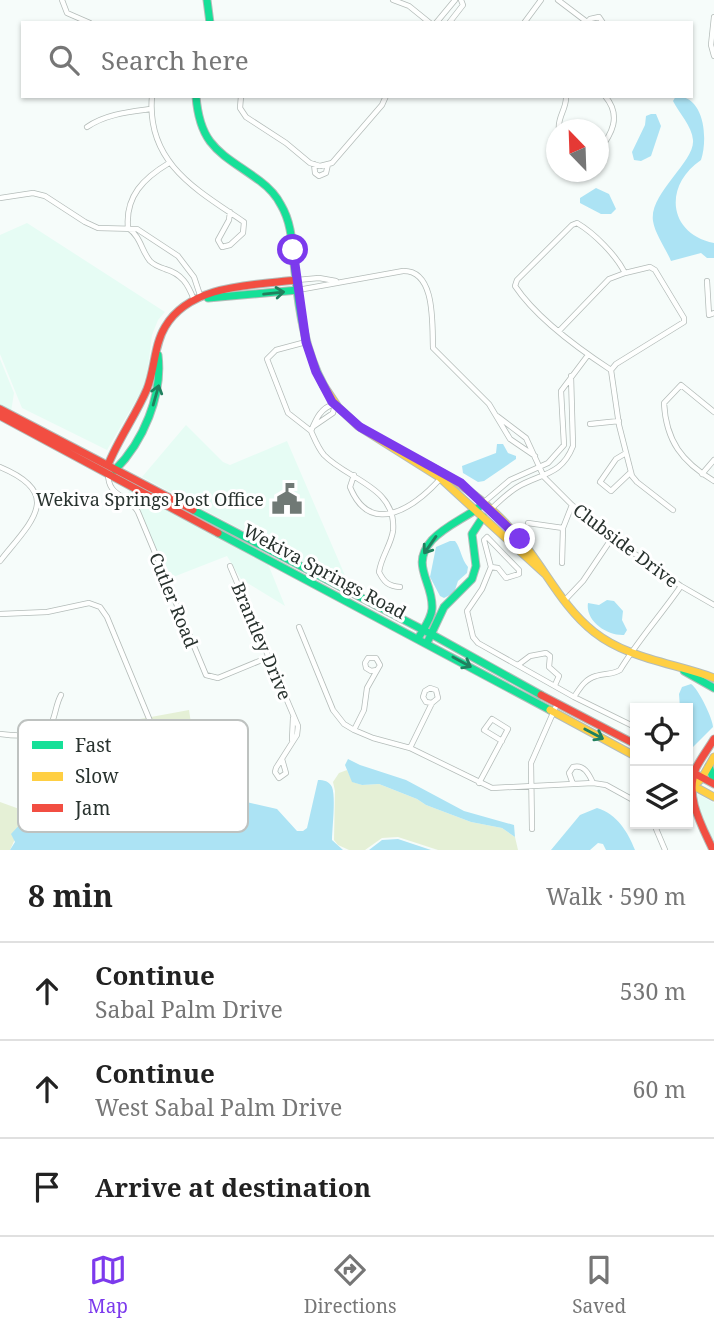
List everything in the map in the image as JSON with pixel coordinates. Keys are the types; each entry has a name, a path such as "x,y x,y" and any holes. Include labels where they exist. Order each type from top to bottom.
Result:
{"street":[{"path":"62,0 67,13 85,21"},
{"path":"207,0 209,21"},
{"path":"393,0 409,6 428,21"},
{"path":"438,21 455,0"},
{"path":"451,21 463,5 461,0"},
{"path":"525,21 541,0"},
{"path":"558,0 586,21"},
{"path":"714,17 711,38 714,56"},
{"path":"152,98 155,130 169,162 186,182 230,212 244,222 245,230 230,245 222,247 218,240 229,220 230,212"},
{"path":"196,98 197,119 212,147 227,160 260,179 279,196 286,208 306,342 322,385 335,404 360,427 461,483 520,539 565,600 593,632 633,651 714,678"},
{"path":"241,98 240,108 246,117 320,166 332,163 384,98"},
{"path":"560,119 566,98"},
{"path":"607,98 612,105 615,124 609,136"},
{"path":"87,127 112,116 151,109"},
{"path":"169,162 138,186 127,216 128,228 140,239 150,260 185,281 198,299"},
{"path":"314,164 315,173 319,176 326,173 328,164"},
{"path":"0,198 33,193 45,196 98,228 128,228 144,232 178,256 194,277 198,299"},
{"path":"625,273 613,257 577,223 517,280 515,286 559,331 611,370 619,421 632,472 637,482 673,510"},
{"path":"559,331 609,279 650,267 655,270 684,322 616,364 611,370"},
{"path":"198,299 298,290 337,281 410,271 420,276 429,289 433,348 489,404 510,439 535,456"},
{"path":"158,351 159,384 152,409 123,461 117,469 108,468 151,378 160,338 169,320 177,312 198,299 222,290 319,278 337,281"},
{"path":"707,281 709,316 714,313"},
{"path":"306,342 276,350 267,359 288,413 313,428 322,453 341,469 380,493 391,514 393,529 379,572 384,582 400,587"},
{"path":"418,639 431,614 421,560 427,547 438,534 476,510 510,480 540,468 554,458 564,444 561,391 588,355"},
{"path":"427,643 442,611 474,575 476,563 471,536 473,528 513,490 556,470 573,446 571,375"},
{"path":"714,412 681,385 664,403 665,421 674,446 702,474 714,481"},
{"path":"139,404 145,417 144,424"},
{"path":"313,428 333,413 335,404"},
{"name":"Wekiva Springs Road","path":"0,409 182,508 423,629 630,741"},
{"path":"496,415 526,438 544,477"},
{"name":"Wekiva Springs Road","path":"0,416 108,468"},
{"path":"590,424 619,421"},
{"path":"627,452 616,459 600,482 611,491 632,472"},
{"path":"702,474 714,460"},
{"path":"123,461 127,474"},
{"path":"418,461 441,478 545,574"},
{"path":"0,467 26,480 33,488 38,503 31,523 0,561"},
{"name":"Cutler Road","path":"108,468 108,482 113,492 128,500 138,512 206,675 218,678 269,657"},
{"name":"Wekiva Springs Road","path":"117,469 182,508"},
{"path":"354,475 350,487 354,498 363,509 373,513 391,514 419,501 441,478"},
{"name":"Clubside Drive","path":"544,477 572,505 612,538 681,586 714,605"},
{"path":"562,563 563,528 572,505"},
{"path":"528,523 563,528"},
{"name":"Wekiva Springs Road","path":"234,535 552,713 630,753"},
{"path":"491,567 498,568 506,578 519,574 519,570 487,537 484,540 491,567 482,589 467,611 473,637 478,643 574,697 630,725"},
{"path":"565,600 583,581 612,538"},
{"name":"Brantley Drive","path":"230,566 296,727 292,742 282,759"},
{"path":"574,697 585,682 596,676 618,672 681,586"},
{"path":"0,614 47,612 89,603 100,607 107,617 150,720"},
{"path":"299,627 333,710 344,724 354,730 410,748 492,788 593,783 606,785 630,798"},
{"path":"518,666 530,656 546,653 550,656 549,667 559,676 555,685"},
{"path":"674,666 714,688"},
{"path":"354,730 364,710 365,694 377,670"},
{"path":"52,720 54,708 61,695"},
{"path":"410,748 432,703"},
{"path":"531,829 531,763 557,704"},
{"path":"479,783 502,741 508,729 492,719 484,730 502,741"},
{"path":"0,734 18,735"},
{"path":"695,774 714,739"},
{"path":"695,774 709,766 714,757"},
{"path":"573,784 569,772 577,765 584,768 593,783"},
{"path":"709,766 714,783"},
{"path":"695,774 714,783"},
{"path":"693,788 714,797"},
{"path":"693,800 713,850"},
{"path":"656,829 665,850"}],"shaded area":[{"path":"27,223 165,312 158,320 152,335 146,383 107,450 22,408 0,354 0,235"},
{"path":"0,359 14,393 11,412 0,406"},
{"path":"186,425 223,462 230,465 287,441 350,587 142,477"},
{"path":"130,490 268,564 285,606 241,579 227,556 168,579 140,511 127,494"},
{"path":"189,710 190,720 152,720 151,717"},
{"path":"347,770 353,782 362,785 379,784 471,822 502,828 515,837 518,850 438,850 398,837 382,838 365,850 349,850 338,845 334,840 333,782 339,773"},
{"path":"696,793 714,803 714,847 697,806"},
{"path":"0,802 18,808 18,832 10,850 0,850"}],"water":[{"path":"675,98 686,98 693,103 702,120 704,131 701,160 689,170 676,195 679,219 698,238 714,243 714,258 707,258 701,253 671,261 654,226 654,210 658,200 692,149 692,135 673,101"},
{"path":"656,114 661,126 651,156 641,161 634,160 632,152 645,125 646,116"},
{"path":"596,188 609,194 616,209 611,214 601,214 580,203 580,198"},
{"path":"497,444 503,444 508,453 516,456 516,459 484,481 478,482 463,473 462,466 496,453"},
{"path":"455,541 468,567 467,573 458,581 454,593 444,598 440,596 430,577 436,547"},
{"path":"607,600 614,601 623,611 622,620 627,630 624,635 604,630 590,616 588,603 599,605"},
{"path":"691,684 697,691 711,717 713,727 693,747 693,703 680,703 682,687"},
{"path":"348,759 406,780 464,811 514,825 515,837 502,828 471,822 379,784 362,785 352,782 345,765"},
{"path":"318,780 329,783 332,787 332,840 343,850 10,850 15,842 11,834 18,826 18,832 248,832 248,802 277,809 297,831 303,831 307,828"},
{"path":"597,808 621,824 635,850 606,850 603,844 598,843 590,850 551,850 580,815"},
{"path":"398,839 431,850 369,850 382,840"}],"traffic: fast":[{"path":"207,0 210,21"},
{"path":"196,98 202,127 215,148 269,189 285,213 304,330 312,359 324,386"},
{"path":"208,298 298,290"},
{"path":"115,470 134,446 149,417 157,386 158,355"},
{"path":"418,639 432,609 432,599 422,566 425,549 443,531 478,508"},
{"path":"193,510 431,634 541,695"},
{"path":"427,643 444,607 472,579 476,566 472,534 483,517"},
{"path":"218,533 550,710"},
{"path":"684,671 714,688"},
{"path":"709,766 714,781"}],"traffic: slow":[{"path":"324,386 338,407 358,426 439,477 545,574"},
{"path":"428,465 471,492 496,514 520,539 567,605 594,632 636,654 714,678"},
{"path":"550,710 630,753"},
{"path":"694,786 714,757"},
{"path":"693,786 714,797"}],"traffic: jam":[{"path":"108,465 147,389 161,334 176,313 190,302 224,289 297,280"},
{"path":"0,409 193,510"},
{"path":"0,416 218,533"},
{"path":"541,695 630,741"},
{"path":"713,850 696,810 692,789 696,768 714,739"},
{"path":"693,773 714,784"}],"place":[{"name":"Wekiva Springs Post Office","path":"287,499"}],"route":[{"path":"293,250 306,342 316,372 332,402 360,427 461,483 520,539"}]}
